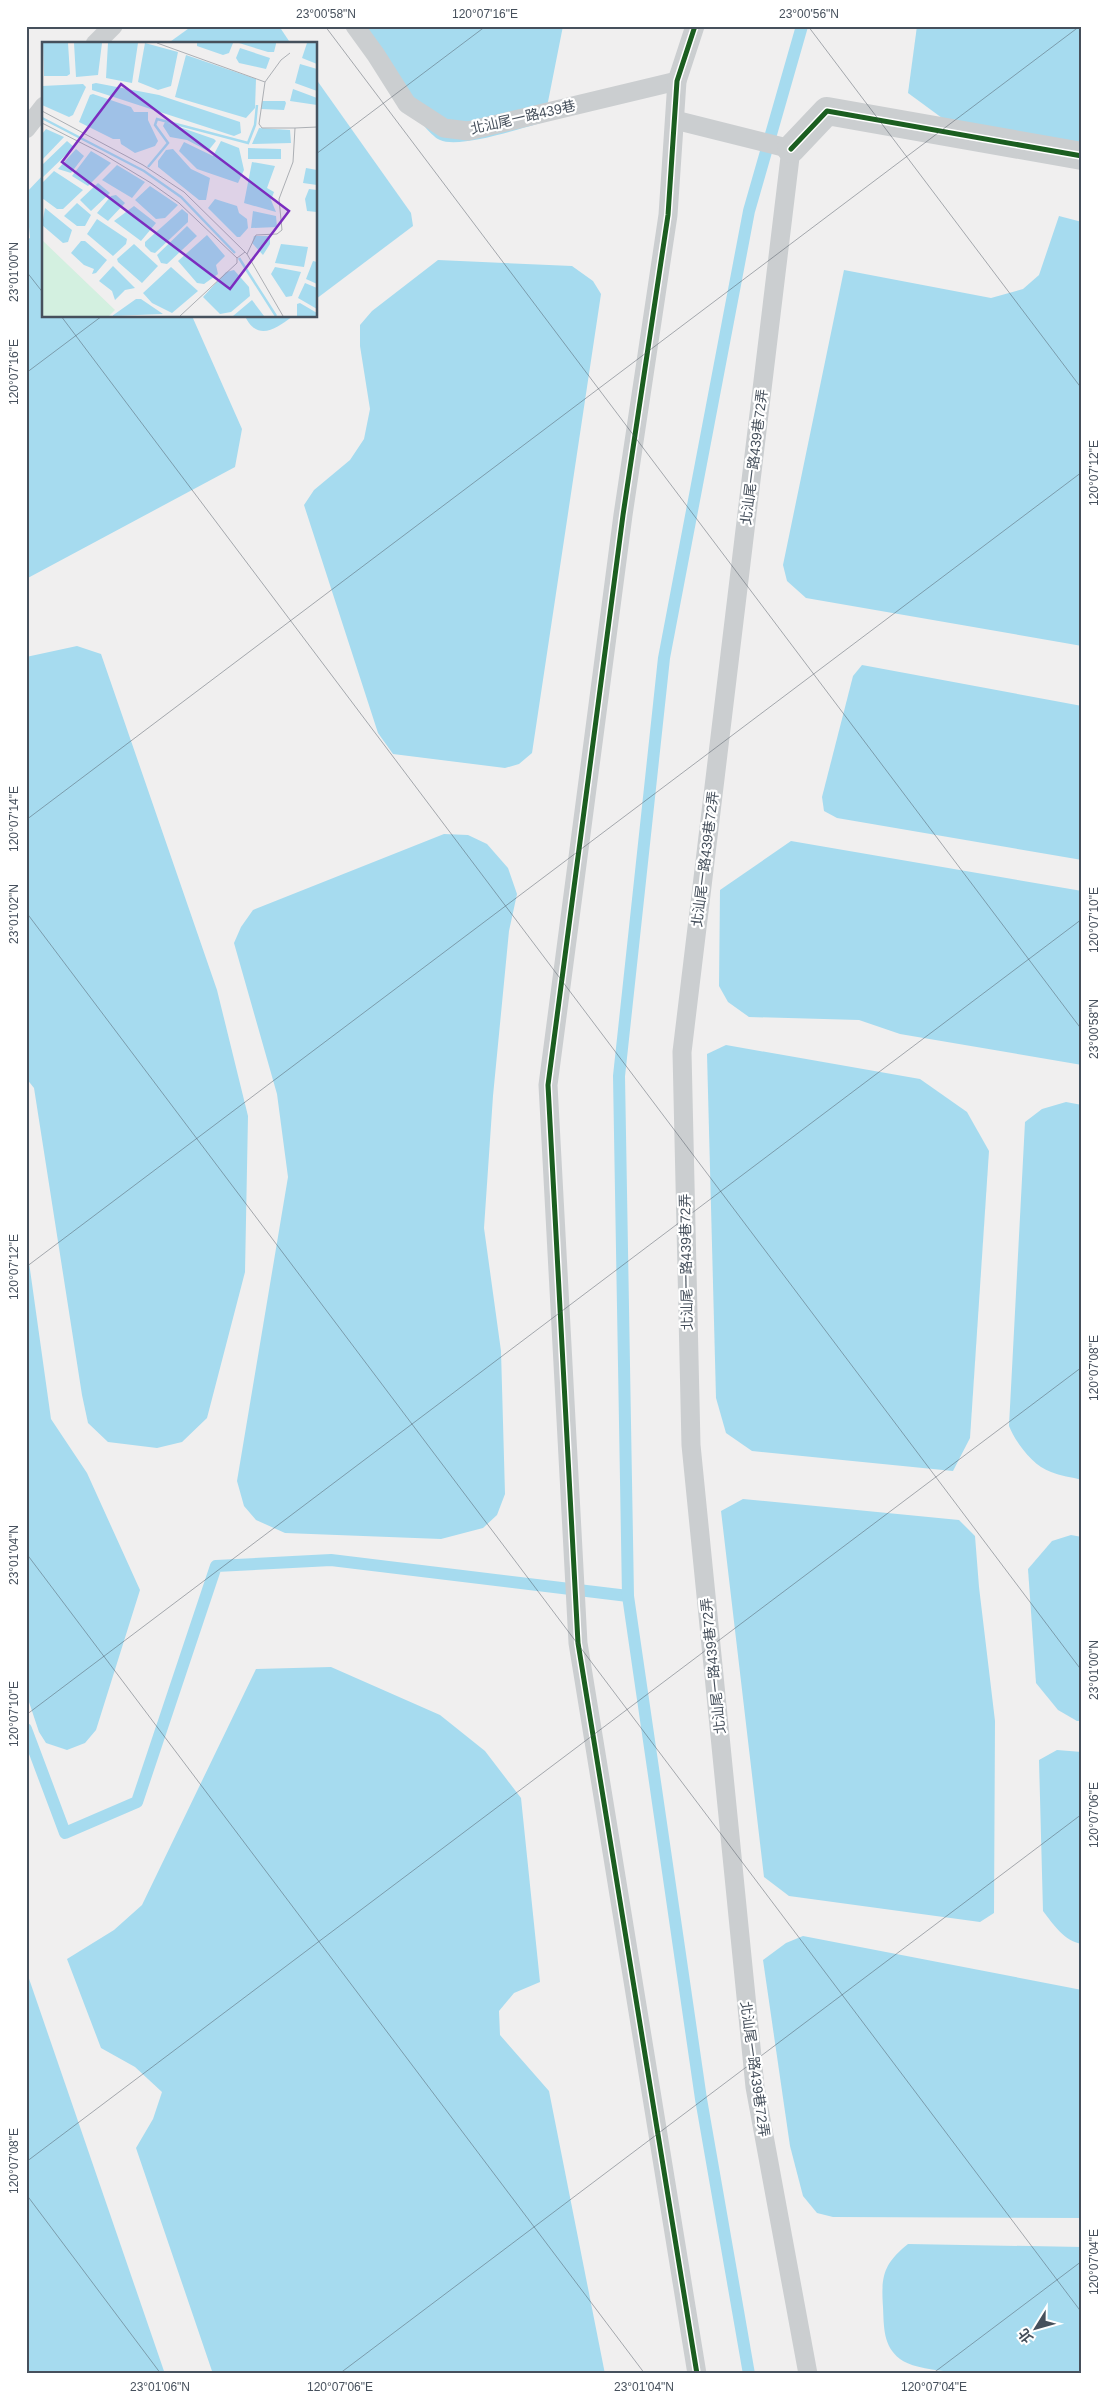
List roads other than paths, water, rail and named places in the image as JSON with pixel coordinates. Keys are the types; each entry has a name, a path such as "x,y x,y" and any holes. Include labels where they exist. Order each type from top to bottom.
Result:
{"street":[{"path":"791,149 827,111 1082,156"}],"lane":[{"path":"97,42 113,26"},
{"name":"北汕尾一路439巷","path":"355,26 407,104 444,128 468,131 677,81"},
{"path":"695,26 677,81 668,215 623,515 548,1085 578,1643 697,2374"},
{"path":"26,129 42,109"},
{"path":"675,120 791,149"},
{"name":"北汕尾一路439巷72弄","path":"791,149 682,1052 691,1445 755,2087 808,2374"}],"water":[{"path":"192,26 279,26 290,42 170,42"},
{"path":"357,26 563,26 544,122 475,140 449,142 440,140 421,122 409,106"},
{"path":"917,26 1082,26 1082,168 987,151 908,93"},
{"path":"318,82 411,213 413,226 318,297"},
{"path":"42,176 42,318 193,318 242,429 235,467 26,579 26,240 30,238 26,193"},
{"path":"1059,216 1082,222 1082,646 806,598 787,581 783,565 844,270 991,298 1023,289 1039,275"},
{"path":"438,260 572,266 593,281 601,294 532,753 519,764 505,768 393,754 378,733 304,505 314,490 350,460 364,439 370,409 360,346 360,325 372,311"},
{"path":"246,318 290,318 274,329 267,331 255,329"},
{"path":"77,646 101,654 217,990 248,1116 245,1272 207,1418 182,1442 157,1448 108,1442 88,1423 34,1088 26,1078 26,657"},
{"path":"862,665 1082,706 1082,860 837,818 824,811 822,797 853,676"},
{"path":"444,834 468,835 487,844 508,868 517,894 509,931 493,1096 484,1228 501,1351 505,1494 497,1515 483,1528 441,1539 285,1533 256,1520 244,1506 237,1481 288,1177 277,1094 234,943 241,927 253,910"},
{"path":"791,841 1082,891 1082,1065 900,1034 859,1020 749,1017 728,1002 719,986 720,890"},
{"path":"726,1045 920,1079 967,1112 989,1151 970,1438 953,1471 752,1451 726,1433 716,1398 707,1054"},
{"path":"1066,1102 1082,1105 1082,1480 1055,1473 1038,1465 1016,1440 1009,1426 1025,1122 1042,1109"},
{"path":"26,1241 51,1419 87,1473 140,1590 96,1730 85,1743 67,1750 46,1743 39,1732 26,1693"},
{"path":"743,1499 959,1520 975,1536 979,1587 995,1721 994,1913 980,1922 789,1896 764,1877 721,1511"},
{"path":"1071,1535 1082,1537 1082,1721 1077,1721 1058,1710 1036,1683 1028,1569 1052,1541"},
{"path":"331,1667 440,1715 485,1751 521,1798 540,1982 514,1993 499,2011 500,2035 549,2091 605,2374 213,2374 136,2148 153,2119 162,2092 135,2067 101,2048 67,1959 114,1930 142,1905 256,1669"},
{"path":"1057,1750 1082,1752 1082,1944 1064,1936 1043,1911 1039,1760"},
{"path":"803,1936 1082,1990 1082,2218 833,2217 817,2213 803,2196 790,2146 763,1960 786,1943"},
{"path":"26,1970 165,2374 26,2374"},
{"path":"908,2244 1082,2247 1082,2374 1015,2375 959,2373 934,2370 900,2359 894,2354 887,2342 882,2296 883,2279 893,2258"}],"waterway":[{"path":"749,2374 701,2099 628,1596 619,1076 664,658 749,211 802,26"},
{"path":"26,1729 65,1833 137,1802 216,1566 331,1560 628,1596"}]}
